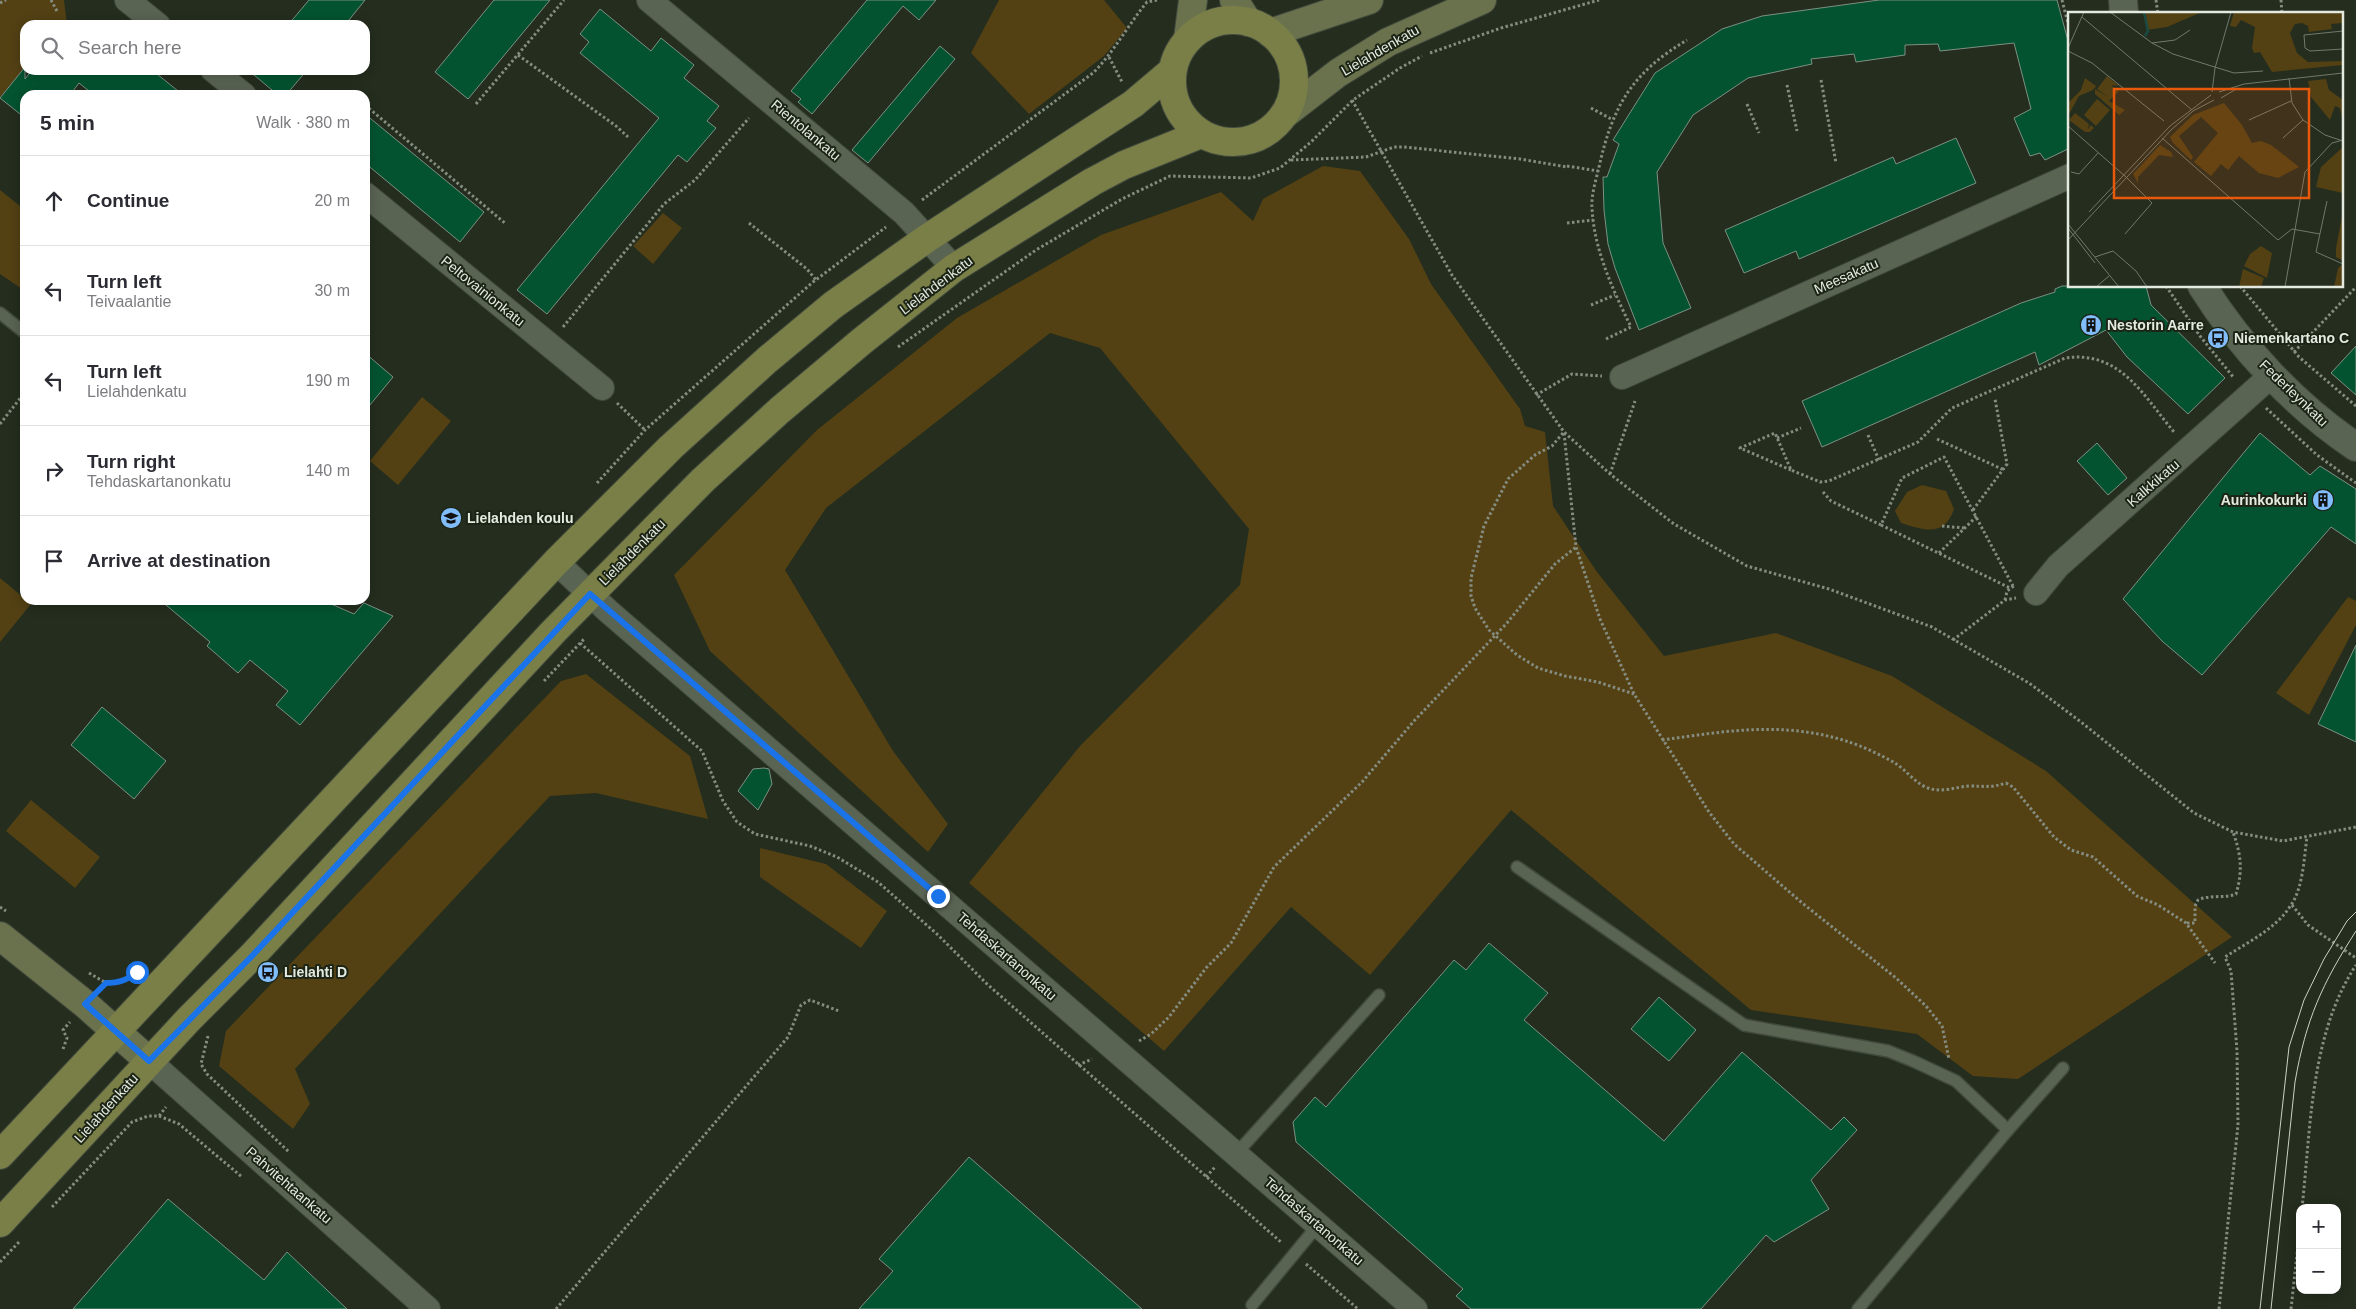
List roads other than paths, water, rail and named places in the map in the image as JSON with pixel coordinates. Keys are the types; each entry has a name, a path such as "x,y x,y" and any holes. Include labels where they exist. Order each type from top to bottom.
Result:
{"main road":[{"path":"1188,39 1193,0"},
{"path":"1250,18 1279,42 1292,64 1293,90 1284,114 1270,130 1250,140 1218,141 1201,134 1189,124 1176,105 1172,89 1172,71 1175,60 1188,39 1201,29 1216,22 1369,0"},
{"name":"Lielahdenkatu","path":"1284,114 1338,73 1388,42 1482,0"},
{"path":"0,1155 556,562 671,447 767,360 833,305 926,239 1133,104 1172,71"},
{"name":"Lielahdenkatu","path":"0,1223 149,1061 599,603 702,480 862,341 954,268 1100,178 1132,162 1201,134"},
{"path":"0,936 85,1004 149,1061"}],"street":[{"path":"127,0 152,20"},
{"name":"Rientolankatu","path":"649,0 904,213 954,268"},
{"path":"219,75 238,90"},
{"name":"Meesakatu","path":"1622,377 2068,177"},
{"name":"Peltovainionkatu","path":"370,198 602,388"},
{"name":"Federleynkatu","path":"2203,288 2217,310 2272,376 2316,417 2356,447"},
{"name":"Kalkkikatu","path":"2036,593 2058,566 2272,376"},
{"name":"Tehdaskartanonkatu","path":"556,562 599,603 1415,1309"},
{"name":"Pahvitehtaankatu","path":"149,1061 428,1309"}],"lane":[{"path":"0,313 20,328"},
{"path":"1517,867 1744,1025 1888,1051 1956,1081 2008,1130"},
{"path":"1236,1154 1379,995"},
{"path":"1858,1309 2008,1130 2064,1068"},
{"path":"1252,1305 1318,1225"}],"tram line":[{"path":"2260,1309 2289,1047 2304,1000 2324,959 2347,921 2356,912"},
{"path":"2271,1309 2295,1082 2299,1060 2304,1039 2317,1003 2334,968 2356,931"}],"place":[{"name":"Nestorin Aarre","path":"2091,325"},
{"name":"Niemenkartano C","path":"2218,338"},
{"name":"Aurinkokurki","path":"2323,500"},
{"name":"Lielahden koulu","path":"451,518"},
{"name":"Lielahti D","path":"268,972"}]}
